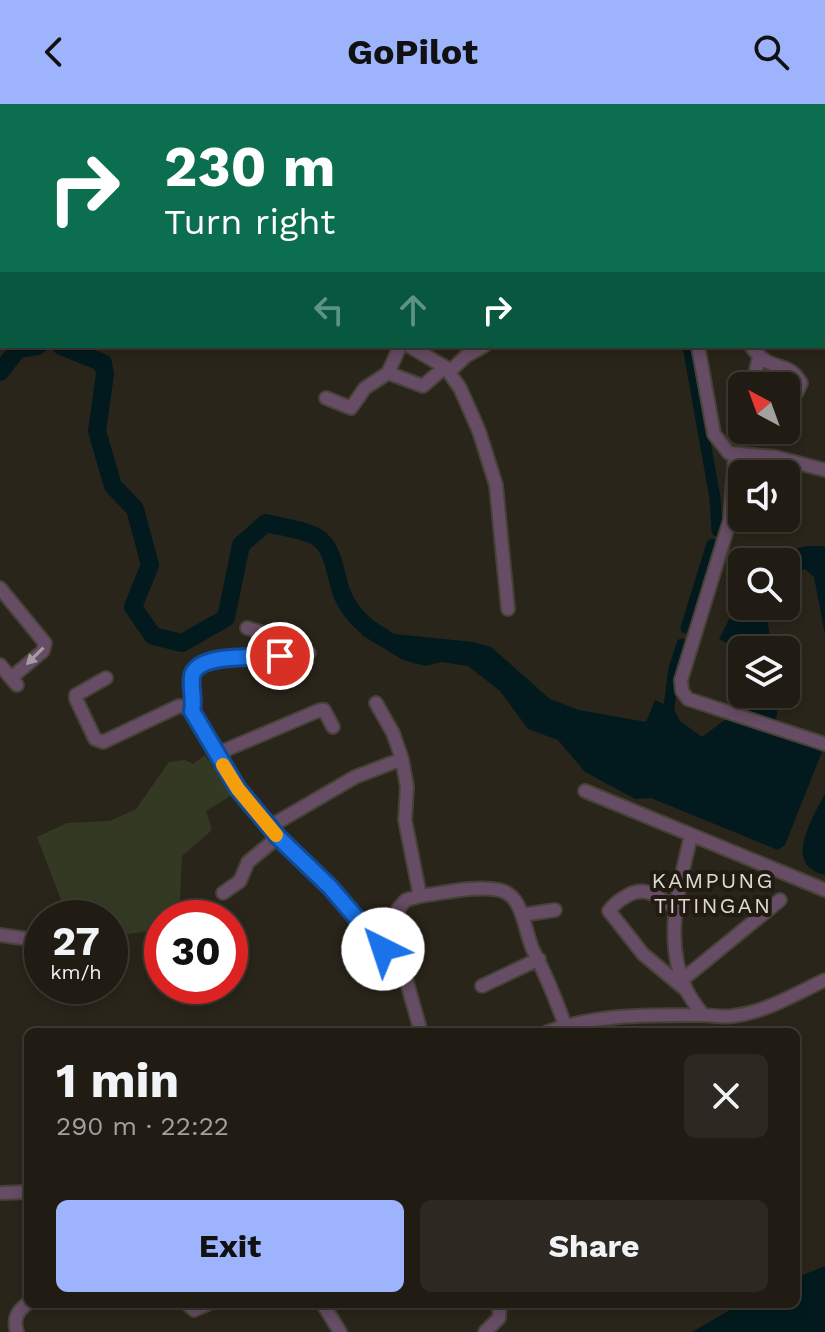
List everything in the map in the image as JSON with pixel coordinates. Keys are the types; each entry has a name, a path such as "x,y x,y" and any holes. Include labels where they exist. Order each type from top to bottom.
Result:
{"street":[{"path":"326,398 351,408 365,388 388,373 399,348"},
{"path":"412,348 447,370 468,405 496,485 508,609"},
{"path":"388,373 423,386 480,348"},
{"path":"698,348 714,434 729,453 735,456 775,457 825,470"},
{"path":"752,348 767,363 793,372"},
{"path":"756,372 759,358"},
{"path":"735,456 730,520 681,680 682,691 688,699 825,744"},
{"path":"0,588 45,643 43,651 14,682 0,665"},
{"path":"247,628 267,634 265,658"},
{"path":"192,711 192,676 195,669 217,659 309,653"},
{"path":"106,678 76,695 85,722 95,739 103,742 179,706 192,711 238,789 404,972"},
{"path":"376,703 393,733 402,759 407,787 405,820 420,896"},
{"path":"216,754 320,710 324,710 333,727"},
{"path":"223,893 240,881 248,862 274,832 355,777 402,759"},
{"path":"585,791 825,890"},
{"path":"691,836 674,907 676,960 684,985 703,1015"},
{"path":"674,907 639,889 612,905 609,911 643,954 684,985"},
{"path":"420,1028 404,972 398,909 406,900 420,896 501,890 510,896 522,915 532,949 539,959 565,1025"},
{"path":"684,985 780,900"},
{"path":"522,915 555,910"},
{"path":"0,935 24,938"},
{"path":"482,986 539,959"},
{"path":"557,1028 612,1018 730,1017 764,1010 825,980"},
{"path":"0,1193 24,1192"},
{"path":"17,1332 14,1322 24,1307"},
{"path":"325,1308 339,1332"},
{"path":"485,1332 499,1318 500,1308"}],"green space":[{"path":"205,755 232,795 206,811 212,830 182,856 180,900 144,900 144,932 128,934 128,900 61,900 37,837 67,823 110,821 136,809 169,762 185,760 193,764"}],"water":[{"path":"825,546 825,634 814,577 805,569 800,572 799,548"},
{"path":"367,617 380,628 395,634 473,642 491,647 550,699 579,710 646,722 655,700 674,709 680,721 702,737 738,710 747,713 749,708 777,708 775,730 822,752 785,845 778,850 651,798 635,799 585,772 558,740 528,729 500,691 468,666 442,662 425,666 403,660 362,635"},
{"path":"729,620 767,620 770,636 728,636 728,644 719,639"},
{"path":"825,793 825,875 812,870 805,861 803,851 804,839"},
{"path":"825,1266 825,1332 692,1332 733,1308 800,1308 800,1276"}],"waterway":[{"path":"0,372 18,349 25,348"},
{"path":"66,348 103,363 105,374 97,431 113,486 135,509 150,565 133,607 153,636 182,643 226,618 241,545 266,523 304,532 321,541 330,553 348,605 364,624 383,637"},
{"path":"688,348 715,498 717,531"},
{"path":"686,628 712,544"},
{"path":"667,722 674,669 682,644"}],"slow traffic":[{"path":"223,765 238,789 276,835"}],"district":[{"name":"KAMPUNG TITINGAN","path":"713,892"}],"route":[{"path":"280,656 230,657 195,669 192,676 192,711 238,789 278,837 330,887 383,949"}]}
